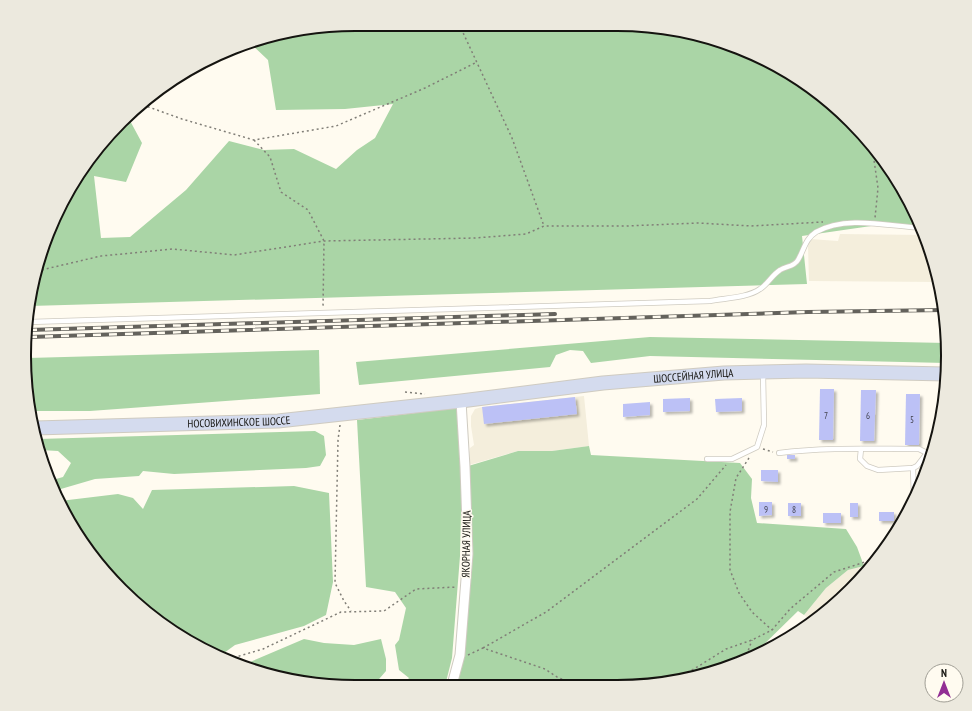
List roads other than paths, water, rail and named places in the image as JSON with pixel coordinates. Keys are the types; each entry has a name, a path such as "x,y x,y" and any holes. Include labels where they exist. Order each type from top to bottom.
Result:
{"main road":[{"name":"ШОССЕЙНАЯ УЛИЦА","path":"442,403 611,382 674,376 806,371 940,374"},
{"name":"НОСОВИХИНСКОЕ ШОССЕ","path":"39,428 278,421 442,403"}],"street":[{"name":"ЯКОРНАЯ УЛИЦА","path":"454,680 459,660 468,554 461,401"}],"lane":[{"path":"33,322 710,301 746,295 759,290 775,273 782,268 791,266 797,261 807,240 815,232 836,225 874,222 914,227"},
{"path":"707,459 732,460 757,448 764,425 763,372"},
{"path":"861,448 860,460 867,466 878,470 913,468 924,459"},
{"path":"779,454 861,448 919,449 926,452"},
{"path":"913,468 914,486"}],"railway":[{"path":"32,337 808,312 938,310"},
{"path":"32,330 555,314"}]}
